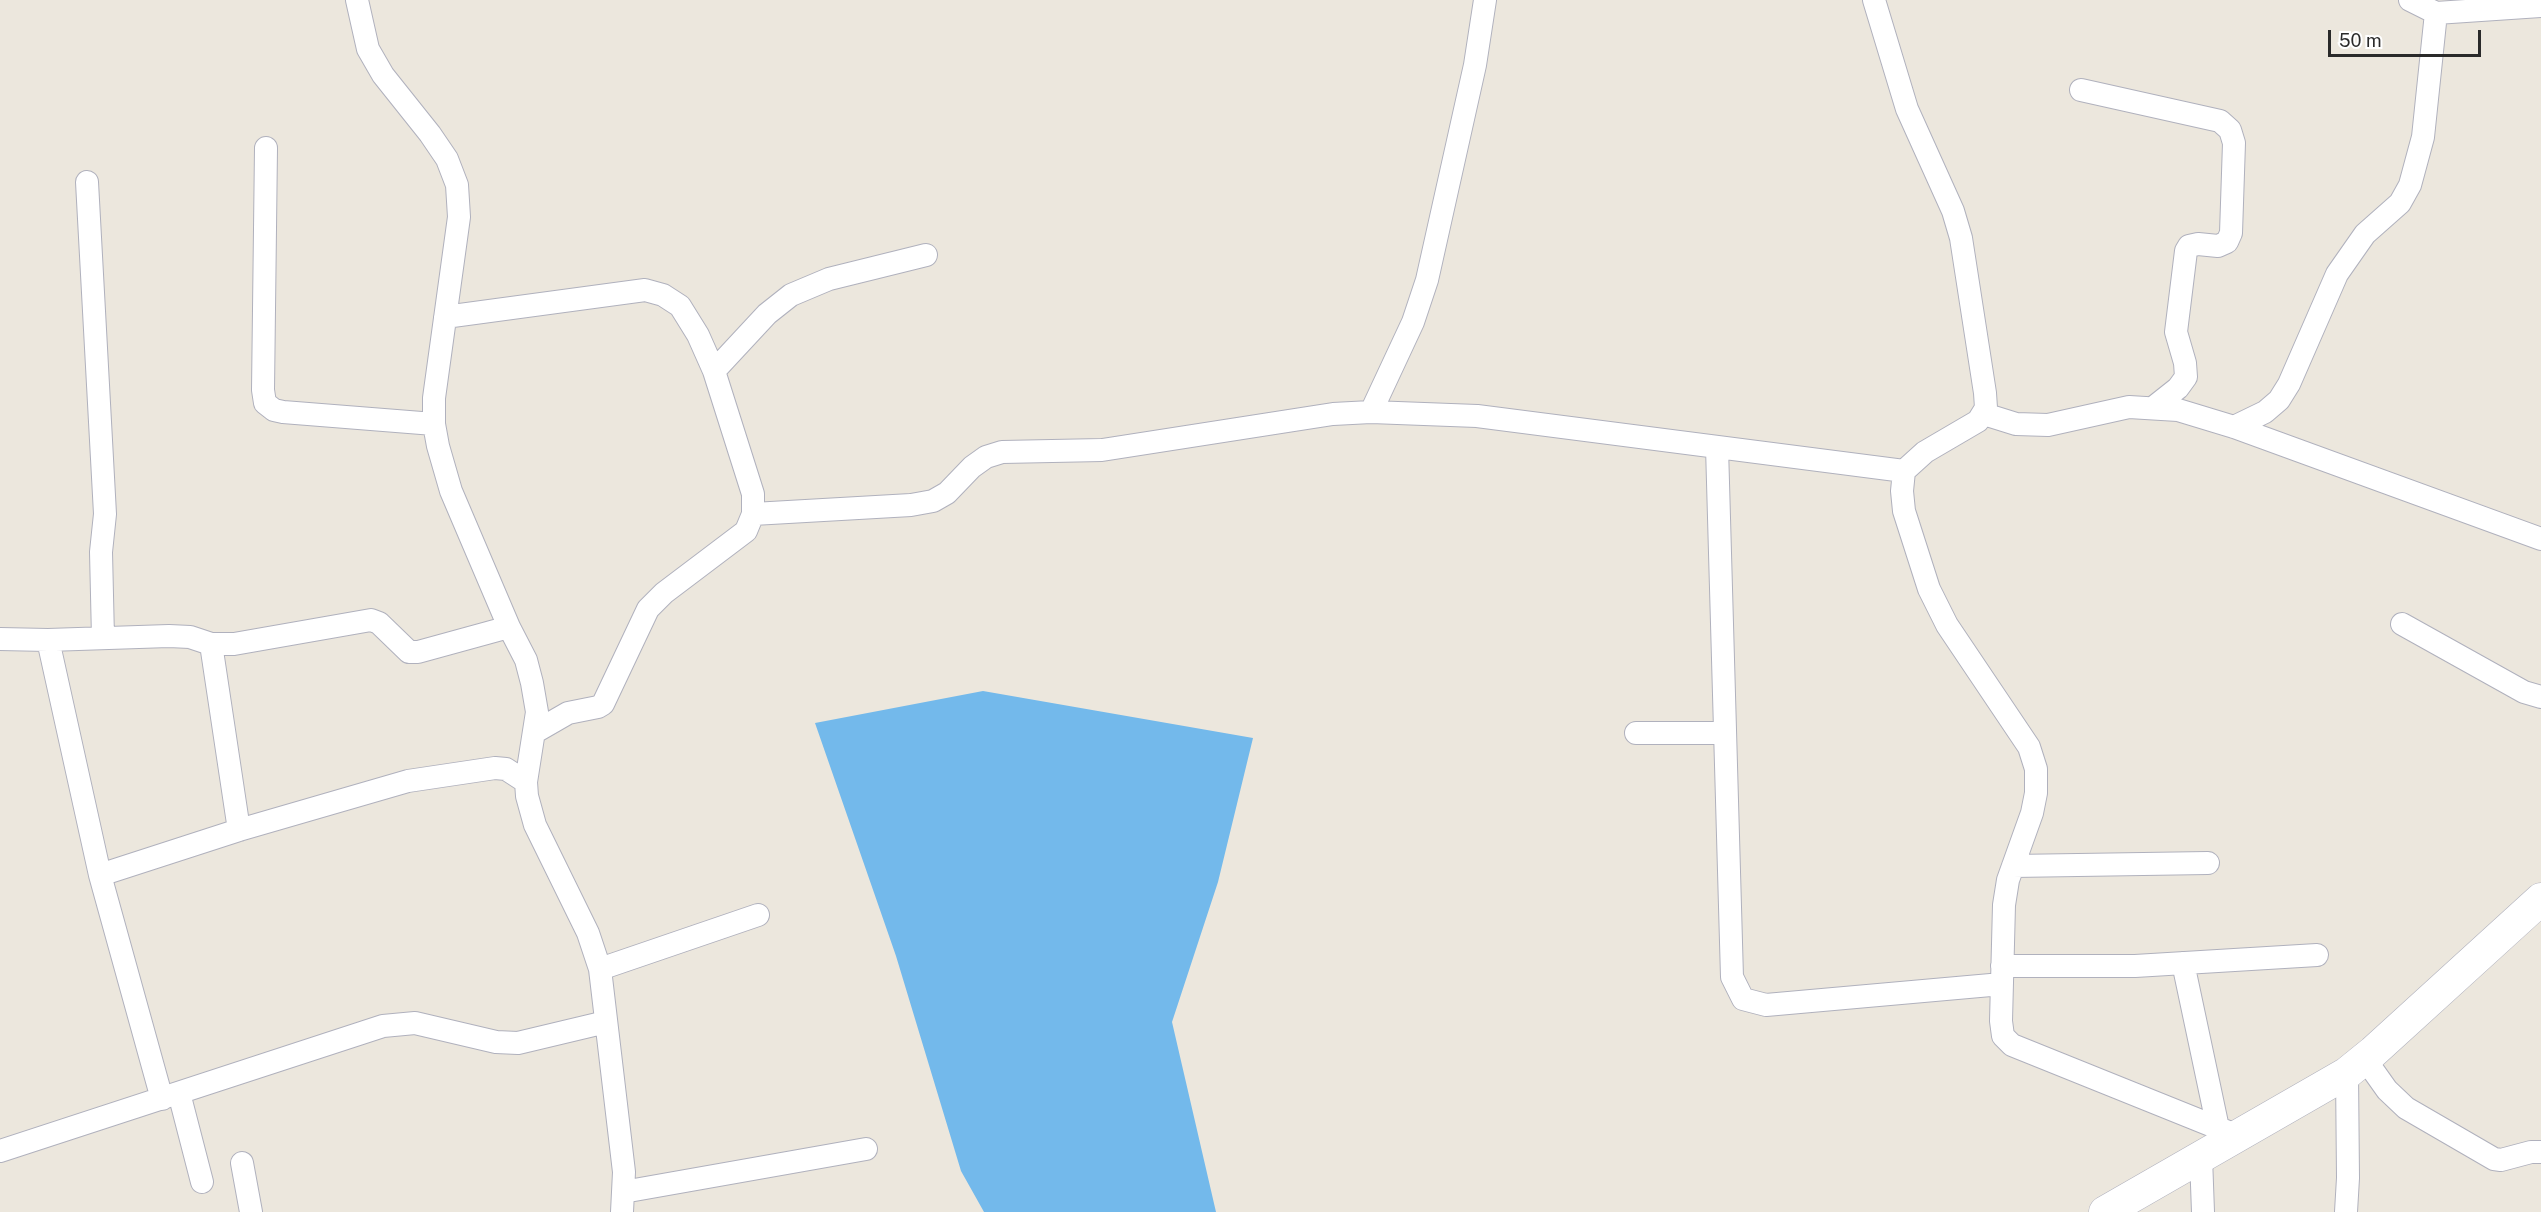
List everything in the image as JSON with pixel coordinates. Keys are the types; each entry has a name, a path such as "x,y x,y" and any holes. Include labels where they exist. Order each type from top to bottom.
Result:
{"main road":[{"path":"2105,1212 2201,1157 2228,1132 2356,1066 2541,899"}],"street":[{"path":"357,0 368,49 383,75 447,159 457,185 459,217 434,398 434,424 451,491 509,627 526,660 532,683 537,712 526,782 527,796 535,825 588,933 600,969 624,1172 622,1202 866,1149"},
{"path":"1371,412 1413,322 1427,280 1475,66 1485,0"},
{"path":"1874,0 1907,109 1956,220 1986,408 1984,414 1963,430 1925,452 1904,471 1904,511 1929,589 1947,625 2029,747 2036,769 2036,793 2032,813 2013,866 2004,905 2001,1021 2003,1036 2012,1046 2228,1132"},
{"path":"2410,0 2436,13 2541,6"},
{"path":"2234,427 2265,412 2279,400 2289,384 2337,274 2364,234 2400,203 2410,185 2423,137 2436,13"},
{"path":"2082,90 2220,121 2230,130 2234,143 2231,233 2227,242 2218,246 2189,246 2186,251 2176,332 2185,363 2186,377 2178,388 2154,407"},
{"path":"266,148 263,390 266,403 274,410 283,412 434,424"},
{"path":"87,182 105,514 101,552 103,638"},
{"path":"714,371 767,314 791,295 829,279 926,255"},
{"path":"445,317 645,290 663,294 680,306 698,335 714,371 753,494 753,514 746,531 664,593 648,609 603,704 568,714 535,732"},
{"path":"1984,414 2016,424 2048,425 2129,407 2178,410 2234,427 2541,539"},
{"path":"753,514 911,505 933,501 947,493 972,466 986,457 1002,452 1102,450 1334,414 1371,412 1477,416 1904,471"},
{"path":"1717,447 1732,977 1743,999 1766,1005 2002,975 2317,955"},
{"path":"0,639 190,637 211,645 234,644 371,620 379,623 409,652 418,652 509,627"},
{"path":"2402,624 2524,692 2541,697"},
{"path":"48,640 100,875 171,1096 202,1182"},
{"path":"211,645 239,830"},
{"path":"1636,733 1725,733"},
{"path":"100,875 239,830 408,781 495,768 506,769 526,782"},
{"path":"2013,866 2208,863"},
{"path":"600,969 758,915"},
{"path":"2183,963 2228,1132"},
{"path":"0,1150 383,1026 415,1023 496,1042 518,1043 606,1022"},
{"path":"2356,1066 2387,1090 2400,1104 2494,1159 2501,1160 2531,1152 2541,1152"},
{"path":"2346,1212 2356,1066"},
{"path":"2201,1157 2203,1212"},
{"path":"242,1162 251,1212"}],"water":[{"path":"983,691 1253,738 1218,882 1172,1022 1216,1212 984,1212 961,1171 896,956 815,723"}]}
